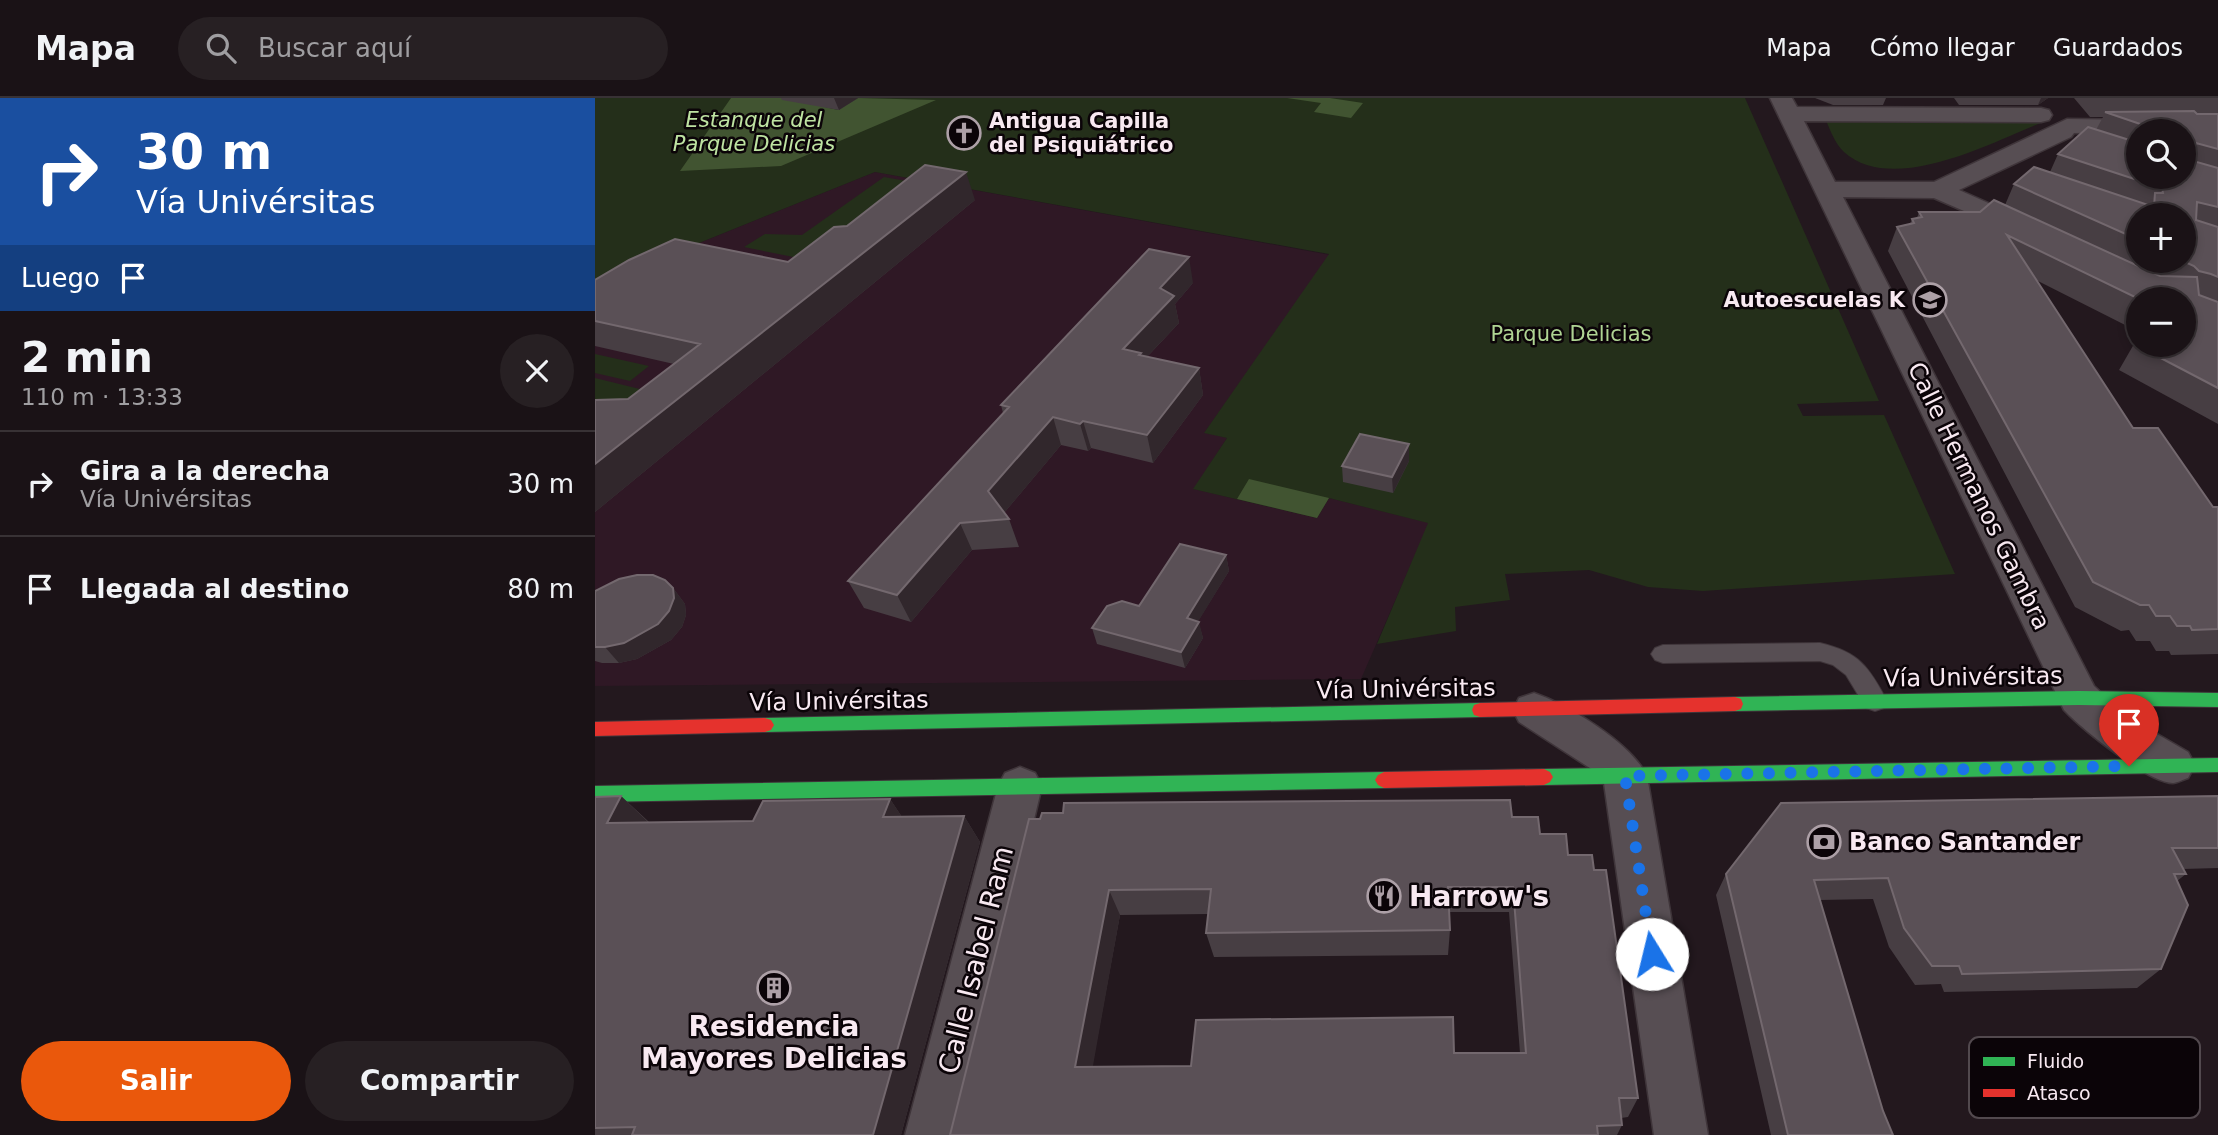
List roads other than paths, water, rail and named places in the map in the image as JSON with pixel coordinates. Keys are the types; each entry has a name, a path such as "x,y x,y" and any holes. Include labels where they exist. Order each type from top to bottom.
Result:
{"main road":[{"name":"Vía Univérsitas","path":"595,729 1875,701 2079,698 2218,700"},
{"path":"595,794 2218,765"}],"street":[{"path":"1785,106 2043,107 2063,130 2102,150"},
{"name":"Calle Hermanos Gambra","path":"1785,106 2079,698 2097,718 2117,733 2173,765"},
{"path":"1938,190 2063,130 2218,128"},
{"path":"1985,167 2021,180"},
{"path":"1826,189 1938,190 2055,244"},
{"path":"1534,710 1608,757 1625,776 1681,1135"},
{"name":"Calle Isabel Ram","path":"932,1135 1020,786"}],"lane":[{"path":"1663,654 1821,652 1835,655 1860,673 1875,701"}],"water":[{"name":"Estanque del Parque Delicias","path":"731,98 786,98 838,110 858,98 936,100 781,166 680,171"},
{"path":"1287,98 1330,98 1363,103 1351,118 1314,112 1321,103"},
{"path":"1249,479 1329,498 1317,518 1237,499"}],"place":[{"name":"Antigua Capilla del Psiquiátrico","path":"964,133"},
{"name":"Autoescuelas K","path":"1930,300"},
{"name":"Banco Santander","path":"1824,842"},
{"name":"Harrow's","path":"1384,896"},
{"name":"Residencia Mayores Delicias","path":"774,988"}],"park label":[{"name":"Parque Delicias","path":"1571,334"}]}
